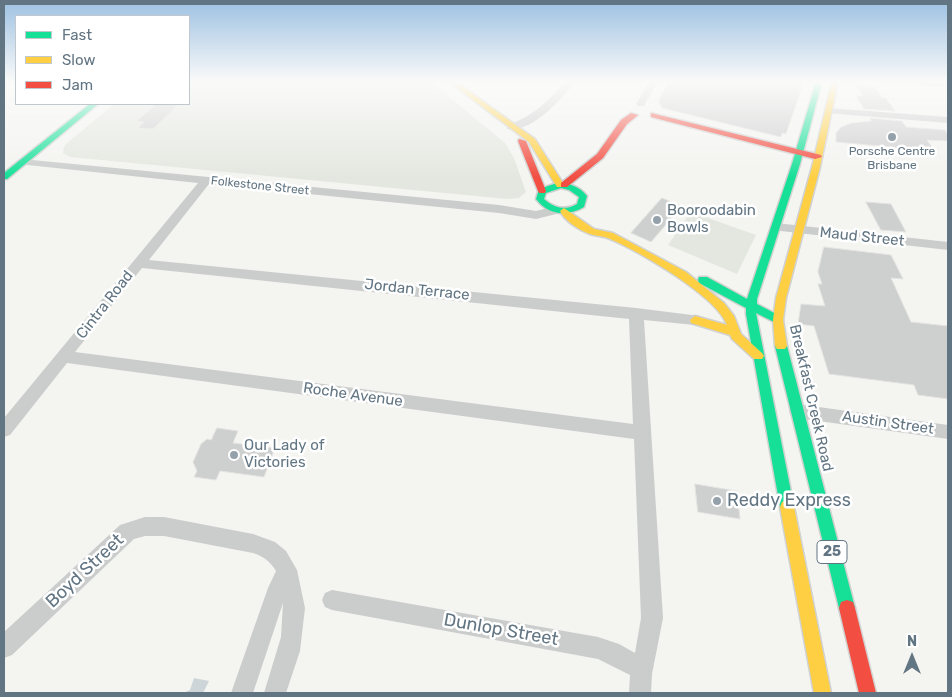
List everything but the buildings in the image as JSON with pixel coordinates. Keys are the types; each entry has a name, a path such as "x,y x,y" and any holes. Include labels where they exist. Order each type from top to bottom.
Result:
{"main road":[{"path":"4,177 82,114"},
{"path":"494,114 532,142 562,185"},
{"name":"25","path":"810,114 800,153 756,284 752,306 758,356 823,693"},
{"name":"Breakfast Creek Road","path":"828,114 780,298 778,320 781,345 868,693"},
{"path":"562,185 600,156 624,122 634,115 647,118 654,115 818,157"},
{"path":"516,130 545,206 560,211 591,231 610,235 682,274 720,306 730,319 736,336 758,356"},
{"path":"539,150 560,160"},
{"path":"580,192 600,164 600,156"},
{"path":"572,163 589,165"},
{"path":"541,195 550,186 562,185 580,192 583,200 581,204 571,210 560,211"},
{"path":"581,204 610,235"},
{"path":"682,274 697,277 778,320"},
{"path":"695,320 735,332"}],"street":[{"path":"516,130 540,114"},
{"path":"871,114 948,120"},
{"name":"Folkestone Street","path":"22,162 499,209 536,215 560,211"},
{"name":"Cintra Road","path":"4,430 206,180"},
{"name":"Folkestone Street","path":"499,209 526,206 541,195"},
{"name":"Maud Street","path":"776,227 948,246"},
{"name":"Jordan Terrace","path":"138,263 695,320"},
{"path":"636,313 652,618 650,640 642,670 640,693"},
{"name":"Roche Avenue","path":"64,356 642,433"},
{"name":"Austin Street","path":"797,411 948,432"},
{"name":"Boyd Street","path":"4,648 119,539 136,527 154,526 260,546 280,557 287,570 294,597 294,631 276,693"},
{"path":"242,693 278,588 287,570"},
{"name":"Dunlop Street","path":"332,600 598,648 610,652 642,670"}],"shaded area":[{"path":"103,114 469,114 505,143 514,158 526,192 519,198 507,199 70,157 63,153 67,143"},
{"path":"691,212 756,235 737,274 668,245"},
{"path":"194,678 209,681 203,693 183,693 190,690"}],"traffic: fast":[{"path":"4,177 82,114"},
{"path":"787,507 751,314 752,299 796,164 810,114"},
{"path":"560,185 578,191 583,196 581,205 570,210 559,211 549,207 540,199 542,191 560,185"},
{"path":"703,280 778,320"},
{"path":"781,346 847,608"}],"traffic: slow":[{"path":"495,114 532,141 560,185"},
{"path":"781,346 778,320 781,298 816,167 828,114"},
{"path":"564,211 567,216 591,231 610,235 682,274 720,306 730,319 736,336 758,356"},
{"path":"695,320 735,332"},
{"path":"787,507 823,693"}],"traffic: jam":[{"path":"564,185 600,156 624,122 634,115"},
{"path":"654,115 818,157"},
{"path":"522,141 542,191"},
{"path":"847,608 868,693"}],"place":[{"name":"Porsche Centre Brisbane","path":"892,137"},
{"name":"Booroodabin Bowls","path":"657,220"},
{"name":"Our Lady of Victories","path":"234,455"},
{"name":"Reddy Express","path":"717,501"}]}
